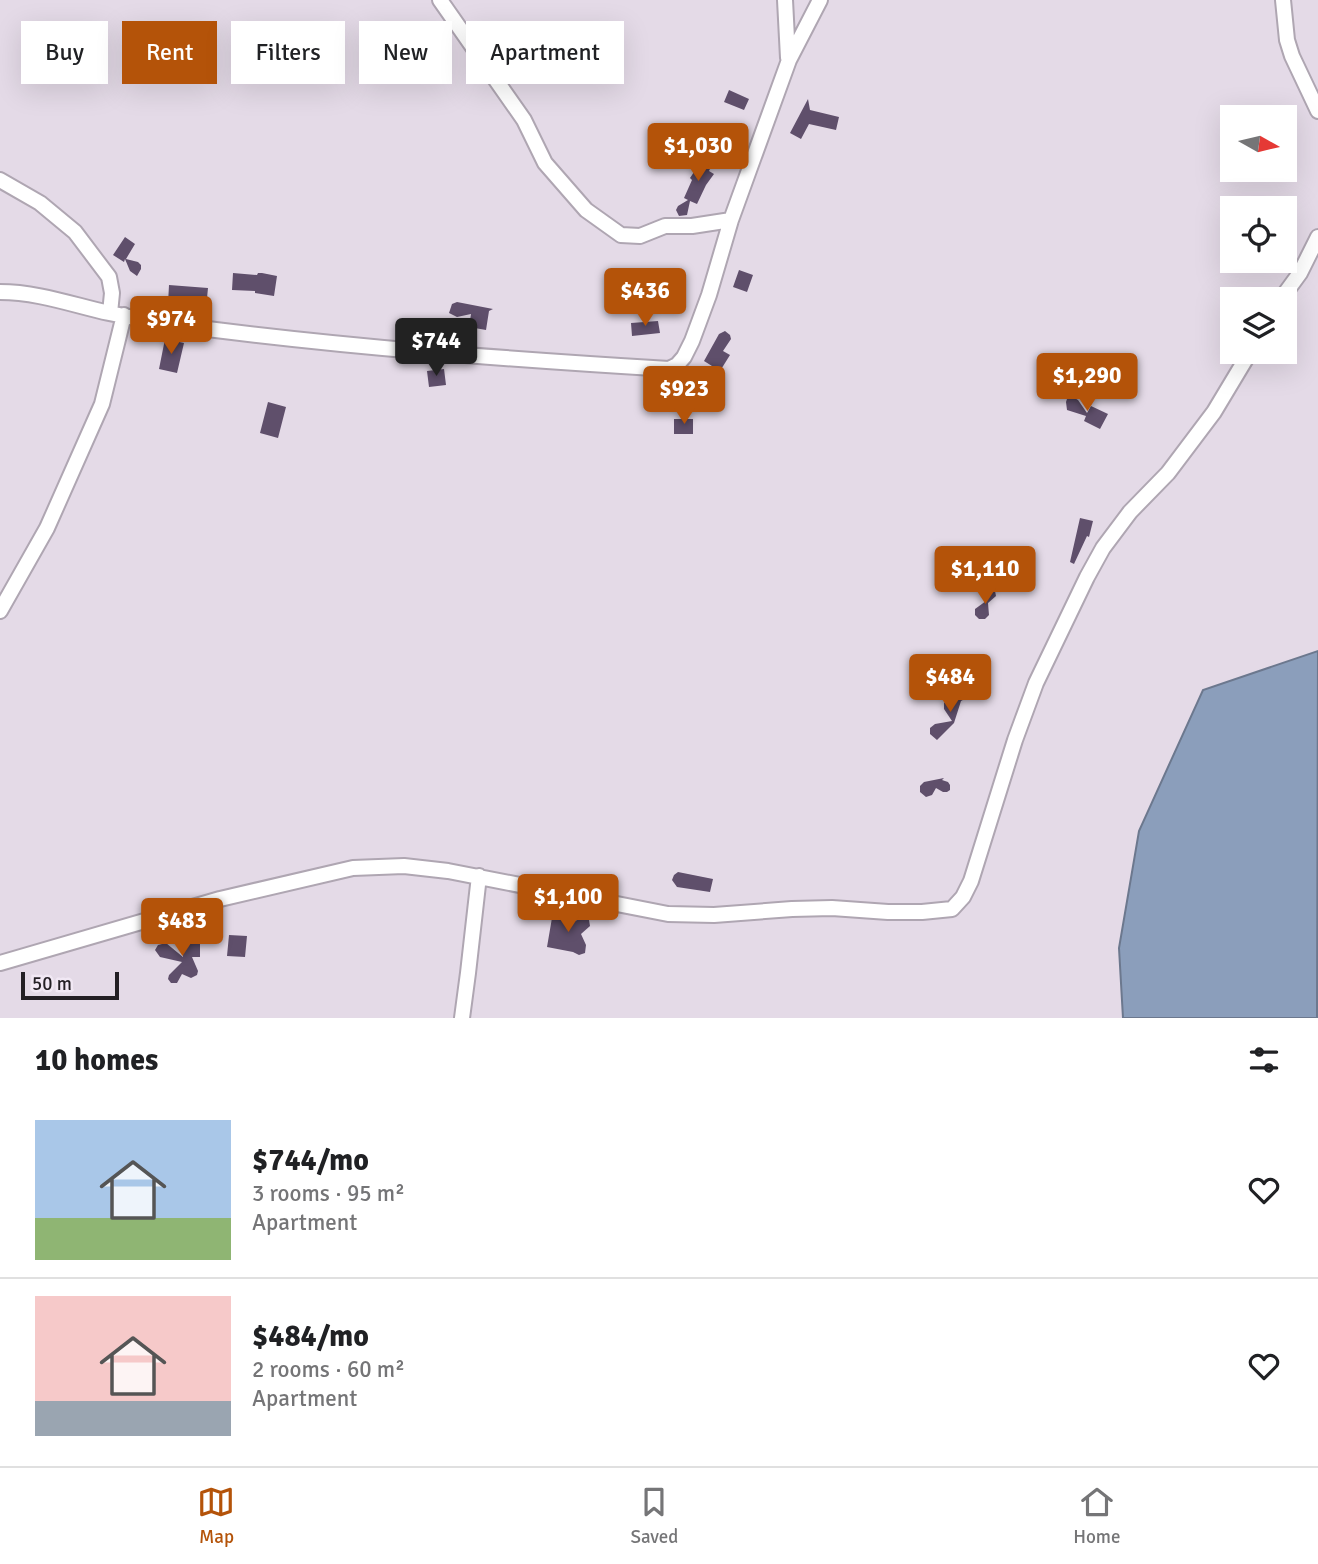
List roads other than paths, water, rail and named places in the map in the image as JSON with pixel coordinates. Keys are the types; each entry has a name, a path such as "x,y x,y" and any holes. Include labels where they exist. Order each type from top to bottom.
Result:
{"street":[{"path":"440,0 524,120 545,163 586,210 621,235 640,236 665,226 692,226 731,220"},
{"path":"785,0 789,60"},
{"path":"0,292 38,295 117,314 176,324 337,344 482,358 669,369 684,357 692,341 731,220 789,60 820,0"},
{"path":"1283,0 1287,40 1292,56 1318,111"},
{"path":"0,180 40,204 75,232 109,277 117,314 102,404 47,528 0,611"},
{"path":"1290,287 1318,237"},
{"path":"0,963 220,899 353,867 404,866 479,877 668,914 714,915 832,908 888,912 952,909 963,897 971,881 1035,683 1087,577 1103,548 1130,512 1168,473 1214,412 1243,364"},
{"path":"462,1018 479,877"}],"water":[{"path":"1318,651 1317,1018 1123,1018 1119,948 1139,831 1203,690"}]}
